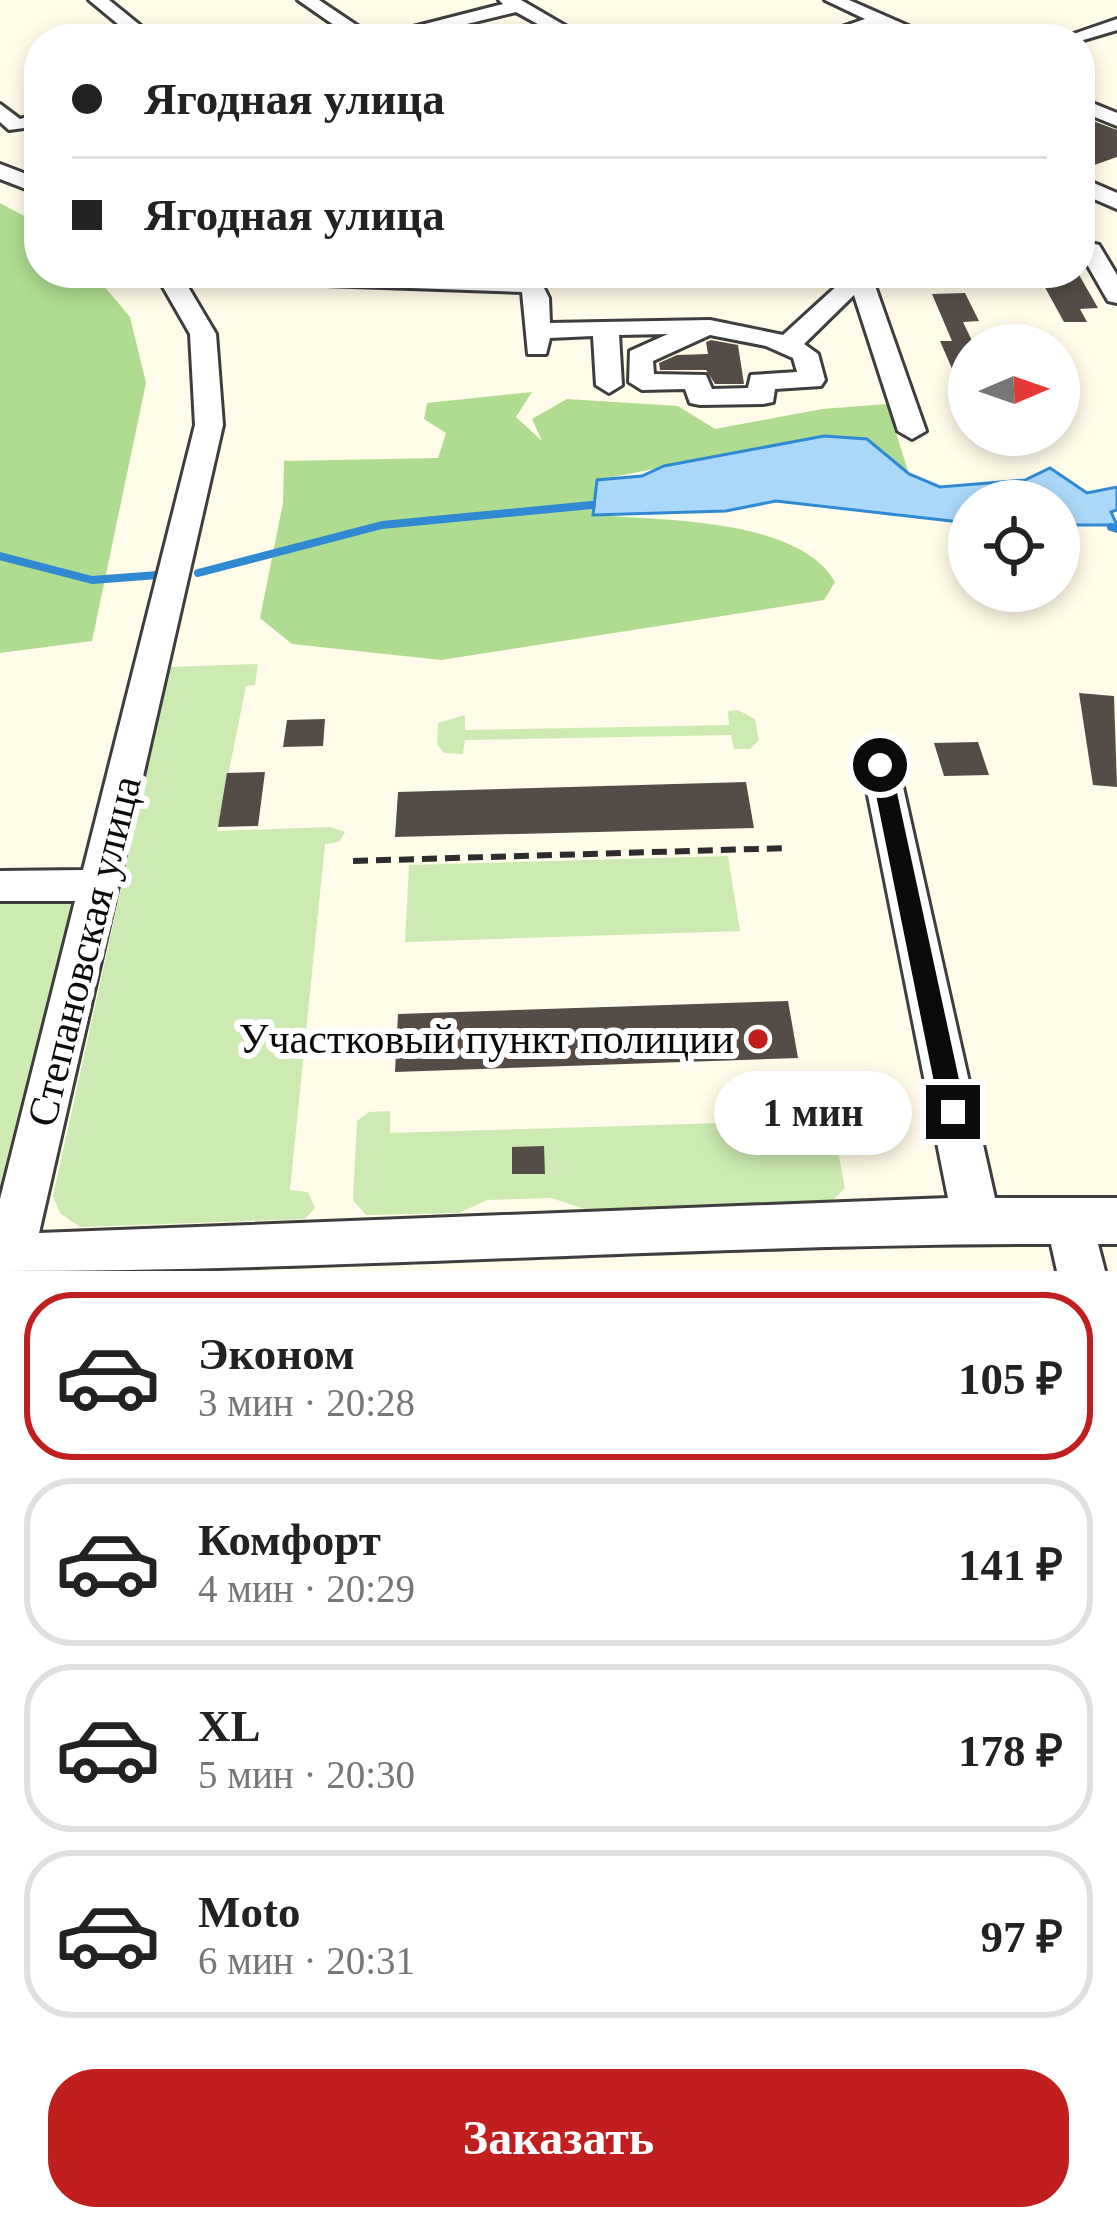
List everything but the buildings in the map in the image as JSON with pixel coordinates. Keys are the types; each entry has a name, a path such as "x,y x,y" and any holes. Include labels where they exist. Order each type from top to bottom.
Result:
{"street":[{"path":"98,0 129,24"},
{"path":"307,0 343,24"},
{"path":"834,0 891,24"},
{"path":"437,24 513,3 552,24"},
{"path":"867,24 881,20"},
{"path":"1096,250 1117,296"},
{"name":"Степановская улица","path":"175,288 203,334 209,424 98,885 16,1164 8,1264 976,1220 1117,1221"},
{"path":"536,288 539,341 606,330 733,327 806,354 812,380 760,381 763,396 700,397 697,381 642,382 639,357 701,328"},
{"path":"788,345 852,288"},
{"path":"865,288 912,431"},
{"path":"606,330 609,385"},
{"path":"880,765 976,1220"},
{"path":"0,886 98,885"},
{"path":"1069,1220 1081,1271"}],"path":[{"path":"353,860 789,848"}],"green space":[{"path":"0,203 24,216 24,288 106,288 130,317 146,383 92,641 0,653"},
{"path":"532,392 516,417 542,441 532,419 567,399 678,406 715,429 822,409 887,404 909,474 867,439 824,436 597,480 593,515 726,526 792,545 817,561 835,582 824,600 441,660 292,644 260,618 283,503 284,461 438,458 446,433 424,419 427,403"},
{"path":"258,664 255,685 246,686 217,831 330,827 345,832 339,842 325,844 290,1190 308,1192 315,1208 305,1219 80,1227 60,1213 53,1196 170,667"},
{"path":"738,710 755,719 759,740 750,749 734,749 731,735 465,740 463,754 444,753 437,744 438,723 465,715 465,730 729,725 728,711"},
{"path":"728,856 740,931 405,942 409,865"},
{"path":"0,891 73,899 0,1186"},
{"path":"814,1098 830,1108 845,1188 832,1201 591,1211 551,1198 487,1200 459,1213 366,1215 353,1200 357,1121 369,1112 390,1111 390,1133 724,1123 722,1100"}],"water":[{"path":"824,436 867,439 909,474 948,486 948,521 776,501 726,511 593,515 597,480 642,476 664,466"},
{"path":"1050,468 1068,480 1025,480"},
{"path":"1117,487 1117,510 1111,512 1117,525 1080,525 1080,488 1087,493"}],"waterway":[{"path":"198,573 382,525 592,505"},
{"path":"1111,527 1117,529"},
{"path":"0,556 92,580 158,575"}],"place":[{"name":"Участковый пункт полиции","path":"758,1039"}],"route":[{"path":"880,765 953,1112"}]}
